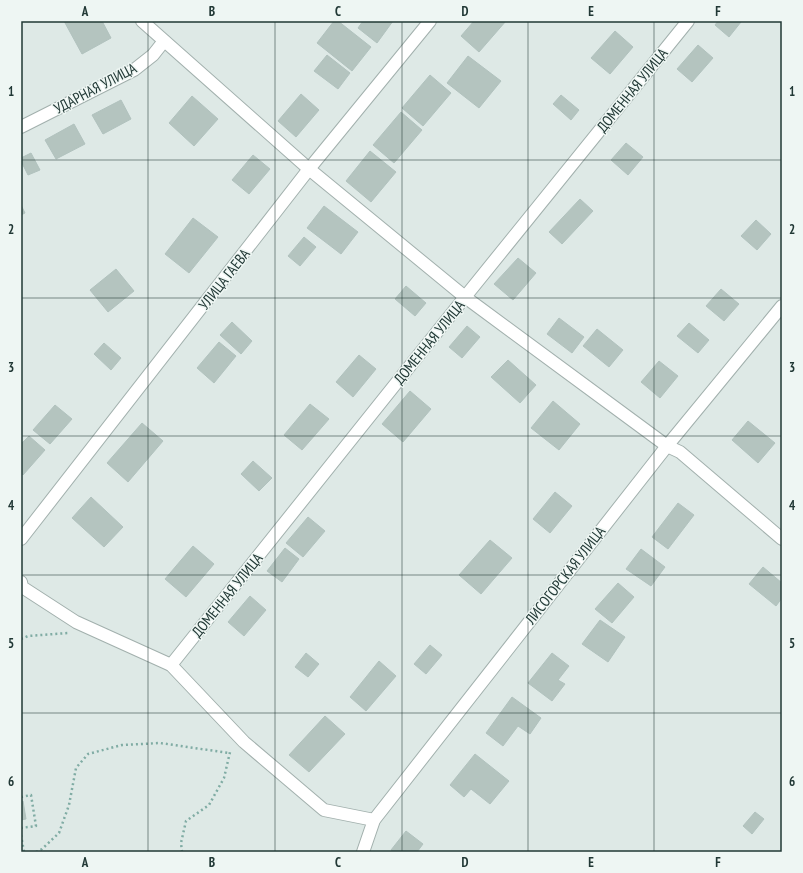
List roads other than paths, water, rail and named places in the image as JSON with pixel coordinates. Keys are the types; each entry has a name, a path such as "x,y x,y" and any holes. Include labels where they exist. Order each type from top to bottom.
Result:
{"street":[{"path":"142,21 309,169 465,297 667,446 680,452 782,539"},
{"name":"УЛИЦА ГАЕВА","path":"21,539 309,169 430,21"},
{"name":"ДОМЕННАЯ УЛИЦА","path":"171,665 688,21"},
{"name":"УДАРНАЯ УЛИЦА","path":"21,127 134,70 153,55 164,41"},
{"name":"ЛИСОГОРСКАЯ УЛИЦА","path":"363,852 374,820 667,446 782,306"},
{"path":"21,582 22,587 76,622 171,665 244,742 324,810 374,820"}]}
